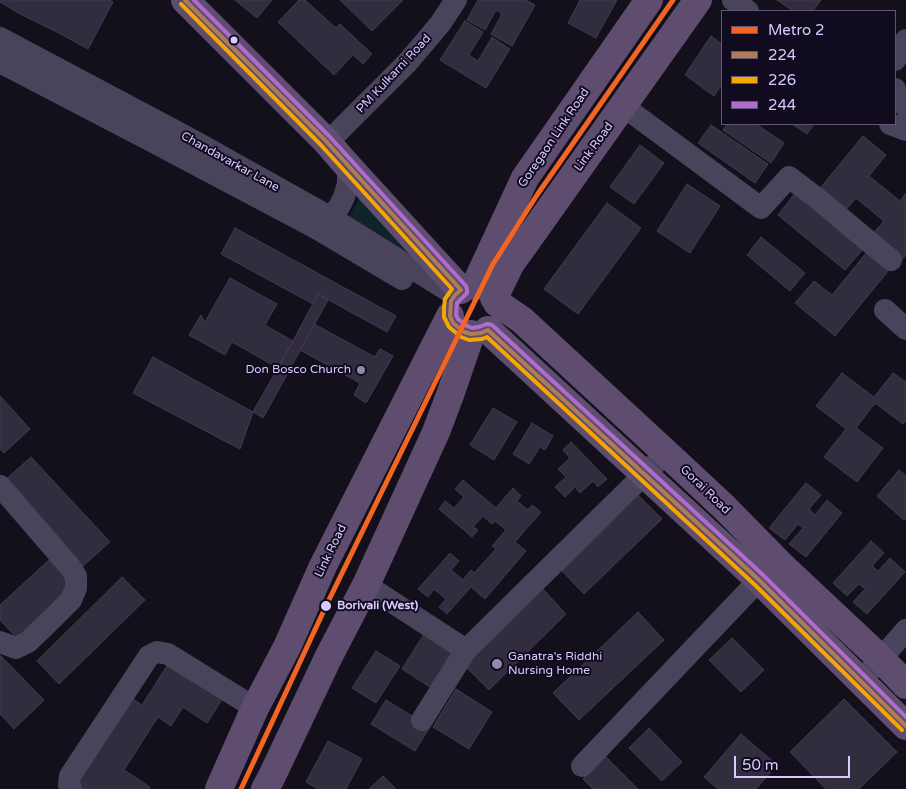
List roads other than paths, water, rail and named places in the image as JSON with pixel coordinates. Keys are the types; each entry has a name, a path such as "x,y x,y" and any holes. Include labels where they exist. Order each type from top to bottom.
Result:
{"main road":[{"name":"Goregaon Link Road","path":"469,298 525,178 649,0"},
{"name":"Link Road","path":"219,789 255,708 287,646 323,566 469,298 511,263 698,0"},
{"path":"191,1 440,242 469,298"},
{"path":"329,135 346,164 469,298 498,311 493,325 480,332 464,332 453,323 469,298"},
{"name":"Gorai Road","path":"469,298 522,320 724,507 783,567 906,685"},
{"path":"480,332 645,474 759,580 906,726"},
{"path":"273,785 329,656 366,585 480,332"}],"street":[{"name":"PM Kulkarni Road","path":"329,135 430,14 439,0"},
{"name":"PM Kulkarni Road","path":"329,135 407,63 440,24 456,0"},
{"path":"733,0 747,10"},
{"name":"Chandavarkar Lane","path":"0,38 192,140 322,222"},
{"path":"896,58 906,40"},
{"name":"Chandavarkar Lane","path":"0,62 142,136 322,222 469,298"},
{"path":"896,94 897,98 906,107"},
{"path":"623,106 761,208 789,177 891,260"},
{"path":"893,125 906,130"},
{"path":"322,222 339,206 344,197 348,184 346,164"},
{"path":"885,310 906,329"},
{"path":"422,720 466,650 666,453"},
{"path":"0,486 76,576 76,588 70,600 28,642 16,648 0,642"},
{"path":"582,766 759,580"},
{"path":"366,585 466,650"},
{"path":"860,680 881,660 906,630"},
{"path":"71,789 69,786 70,776 149,656 157,652 168,654 255,708"}],"metro line":[{"name":"2","path":"241,789 326,606 493,264 537,195 673,0"}],"place":[{"name":"Don Bosco Church","path":"361,370"},
{"name":"Borivali (West)","path":"326,606"},
{"name":"Ganatra's Riddhi Nursing Home","path":"497,664"}]}
